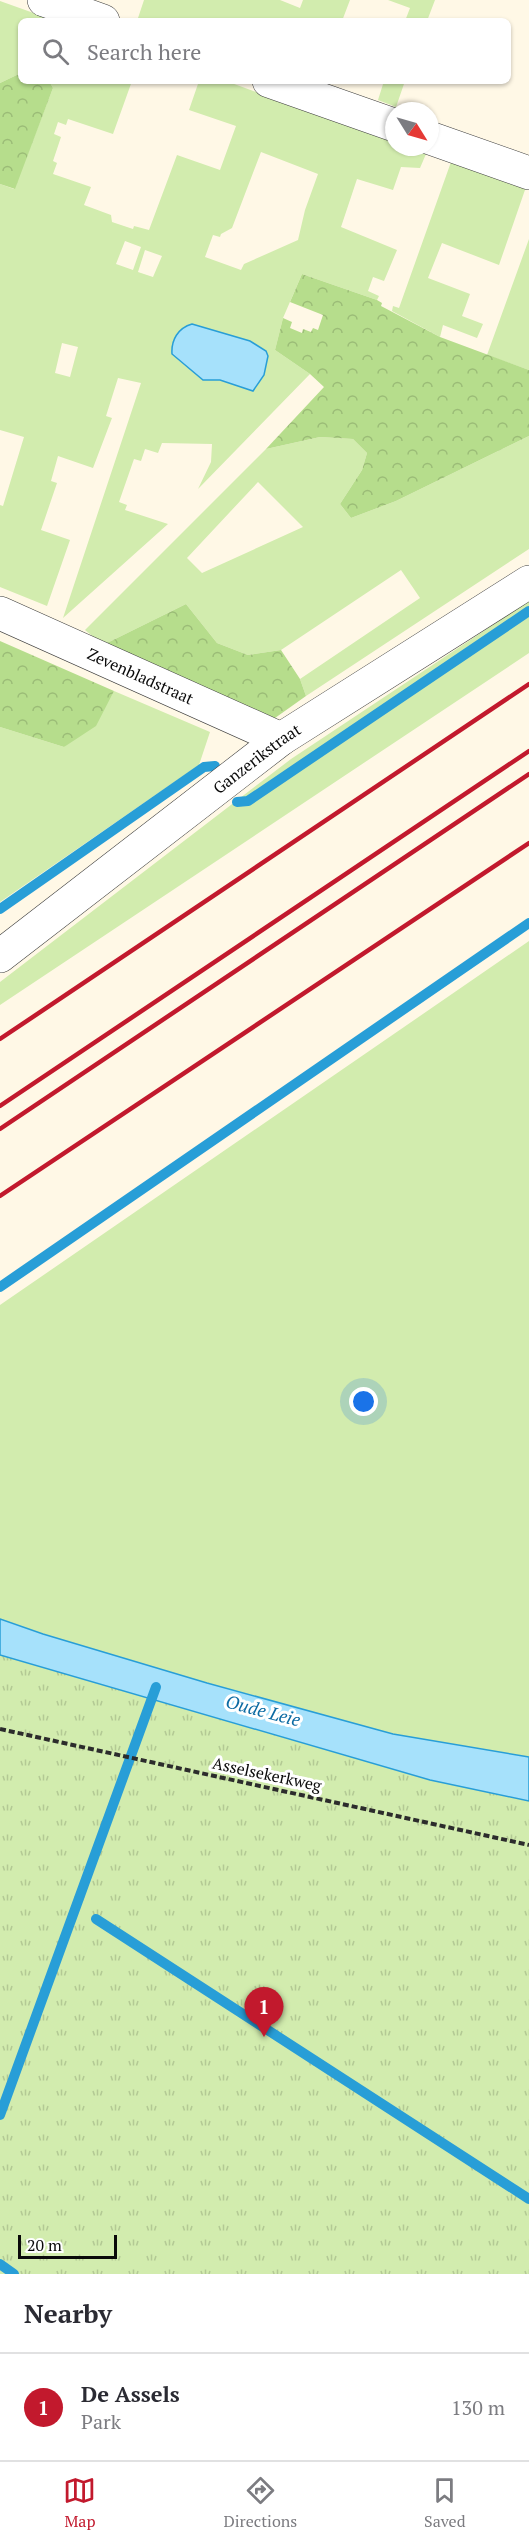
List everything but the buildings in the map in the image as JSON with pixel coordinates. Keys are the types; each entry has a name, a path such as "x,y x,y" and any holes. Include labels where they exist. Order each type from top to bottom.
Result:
{"street":[{"path":"44,0 95,18"},
{"path":"277,84 385,122"},
{"path":"439,141 529,173"},
{"name":"Ganzerikstraat","path":"0,956 281,739 529,582"},
{"name":"Zevenbladstraat","path":"0,613 281,739"}],"path":[{"name":"Asselsekerkweg","path":"0,1729 529,1845"}],"green space":[{"path":"144,0 280,0 300,8 303,0 350,0 343,18 138,18"},
{"path":"388,0 435,0 428,18 406,18 410,8"},
{"path":"0,1 48,18 18,18 18,74 0,83"},
{"path":"18,74 18,84 51,84 53,88 15,189 0,184 0,83"},
{"path":"51,84 131,84 113,134 68,119 66,125 58,122 54,134 61,137 53,161 57,163 53,174 91,187 84,205 111,215 112,222 133,229 134,226 149,230 177,155 220,170 236,126 189,110 198,84 234,84 385,139 385,156 425,156 420,168 401,167 393,190 357,179 341,227 397,250 384,281 373,277 368,291 379,296 377,300 302,274 283,318 275,350 310,374 198,489 211,462 212,444 162,443 158,453 145,449 141,461 134,459 119,502 127,505 125,510 168,524 63,618 141,383 118,378 106,416 112,418 93,468 58,456 51,481 57,483 41,530 70,540 47,606 0,587 0,505 3,506 24,437 0,430 0,184 14,189 53,88","holes":["261,152 318,174 305,210 298,240 244,264 241,270 205,257 213,235 220,237 232,228","125,241 141,247 133,270 116,264","145,250 162,256 153,277 138,272","62,343 78,347 70,377 55,373"]},
{"path":"383,84 404,84 398,102 385,103 378,100"},
{"path":"451,162 526,187 499,265 442,243 428,278 470,294 462,316 483,324 477,338 443,325 440,337 392,311 393,306 399,308"},
{"path":"529,239 529,370 487,355"},
{"path":"302,274 377,300 382,303 381,306 440,337 529,370 529,436 396,501 351,518 340,504 362,470 367,453 353,439 320,437 266,449 324,387 310,374 275,350 283,318 292,322 290,328 302,333 303,329 311,332 313,328 318,330 323,315 290,302"},
{"path":"529,436 529,549 306,696 300,679 420,598 401,570 281,650 248,655 217,643 186,604 103,645 85,630 266,449 320,437 353,439 367,453 362,470 340,504 351,518 396,501","holes":["258,482 303,527 202,573 187,558"]},
{"path":"529,601 529,653 0,1005 0,982 291,759"},
{"path":"186,604 217,643 248,655 281,650 300,679 306,696 275,718 103,645"},
{"path":"0,641 114,691 96,726 64,747 0,727"},
{"path":"114,691 210,732 199,765 0,902 0,727 64,747"},
{"path":"529,941 529,1757 393,1734 207,1683 0,1619 0,1305"},
{"path":"0,1655 430,1780 529,1801 529,2274 0,2274"}],"water":[{"path":"192,324 250,341 266,351 268,356 264,375 253,391 220,380 203,380 172,354 176,335 183,328"},
{"name":"Oude Leie","path":"0,1619 207,1683 393,1734 529,1757 529,1801 430,1780 0,1655"}],"waterway":[{"path":"237,802 248,801 529,611"},
{"path":"0,909 204,767 215,766"},
{"path":"0,1287 529,923"},
{"path":"0,2115 156,1687"},
{"path":"96,1919 529,2199"},
{"path":"0,2264 14,2274"}],"railway":[{"path":"0,1039 529,684"},
{"path":"0,1106 529,751"},
{"path":"0,1129 529,774"},
{"path":"0,1196 529,843"}],"place":[{"name":"De Assels","path":"264,2037"}]}
